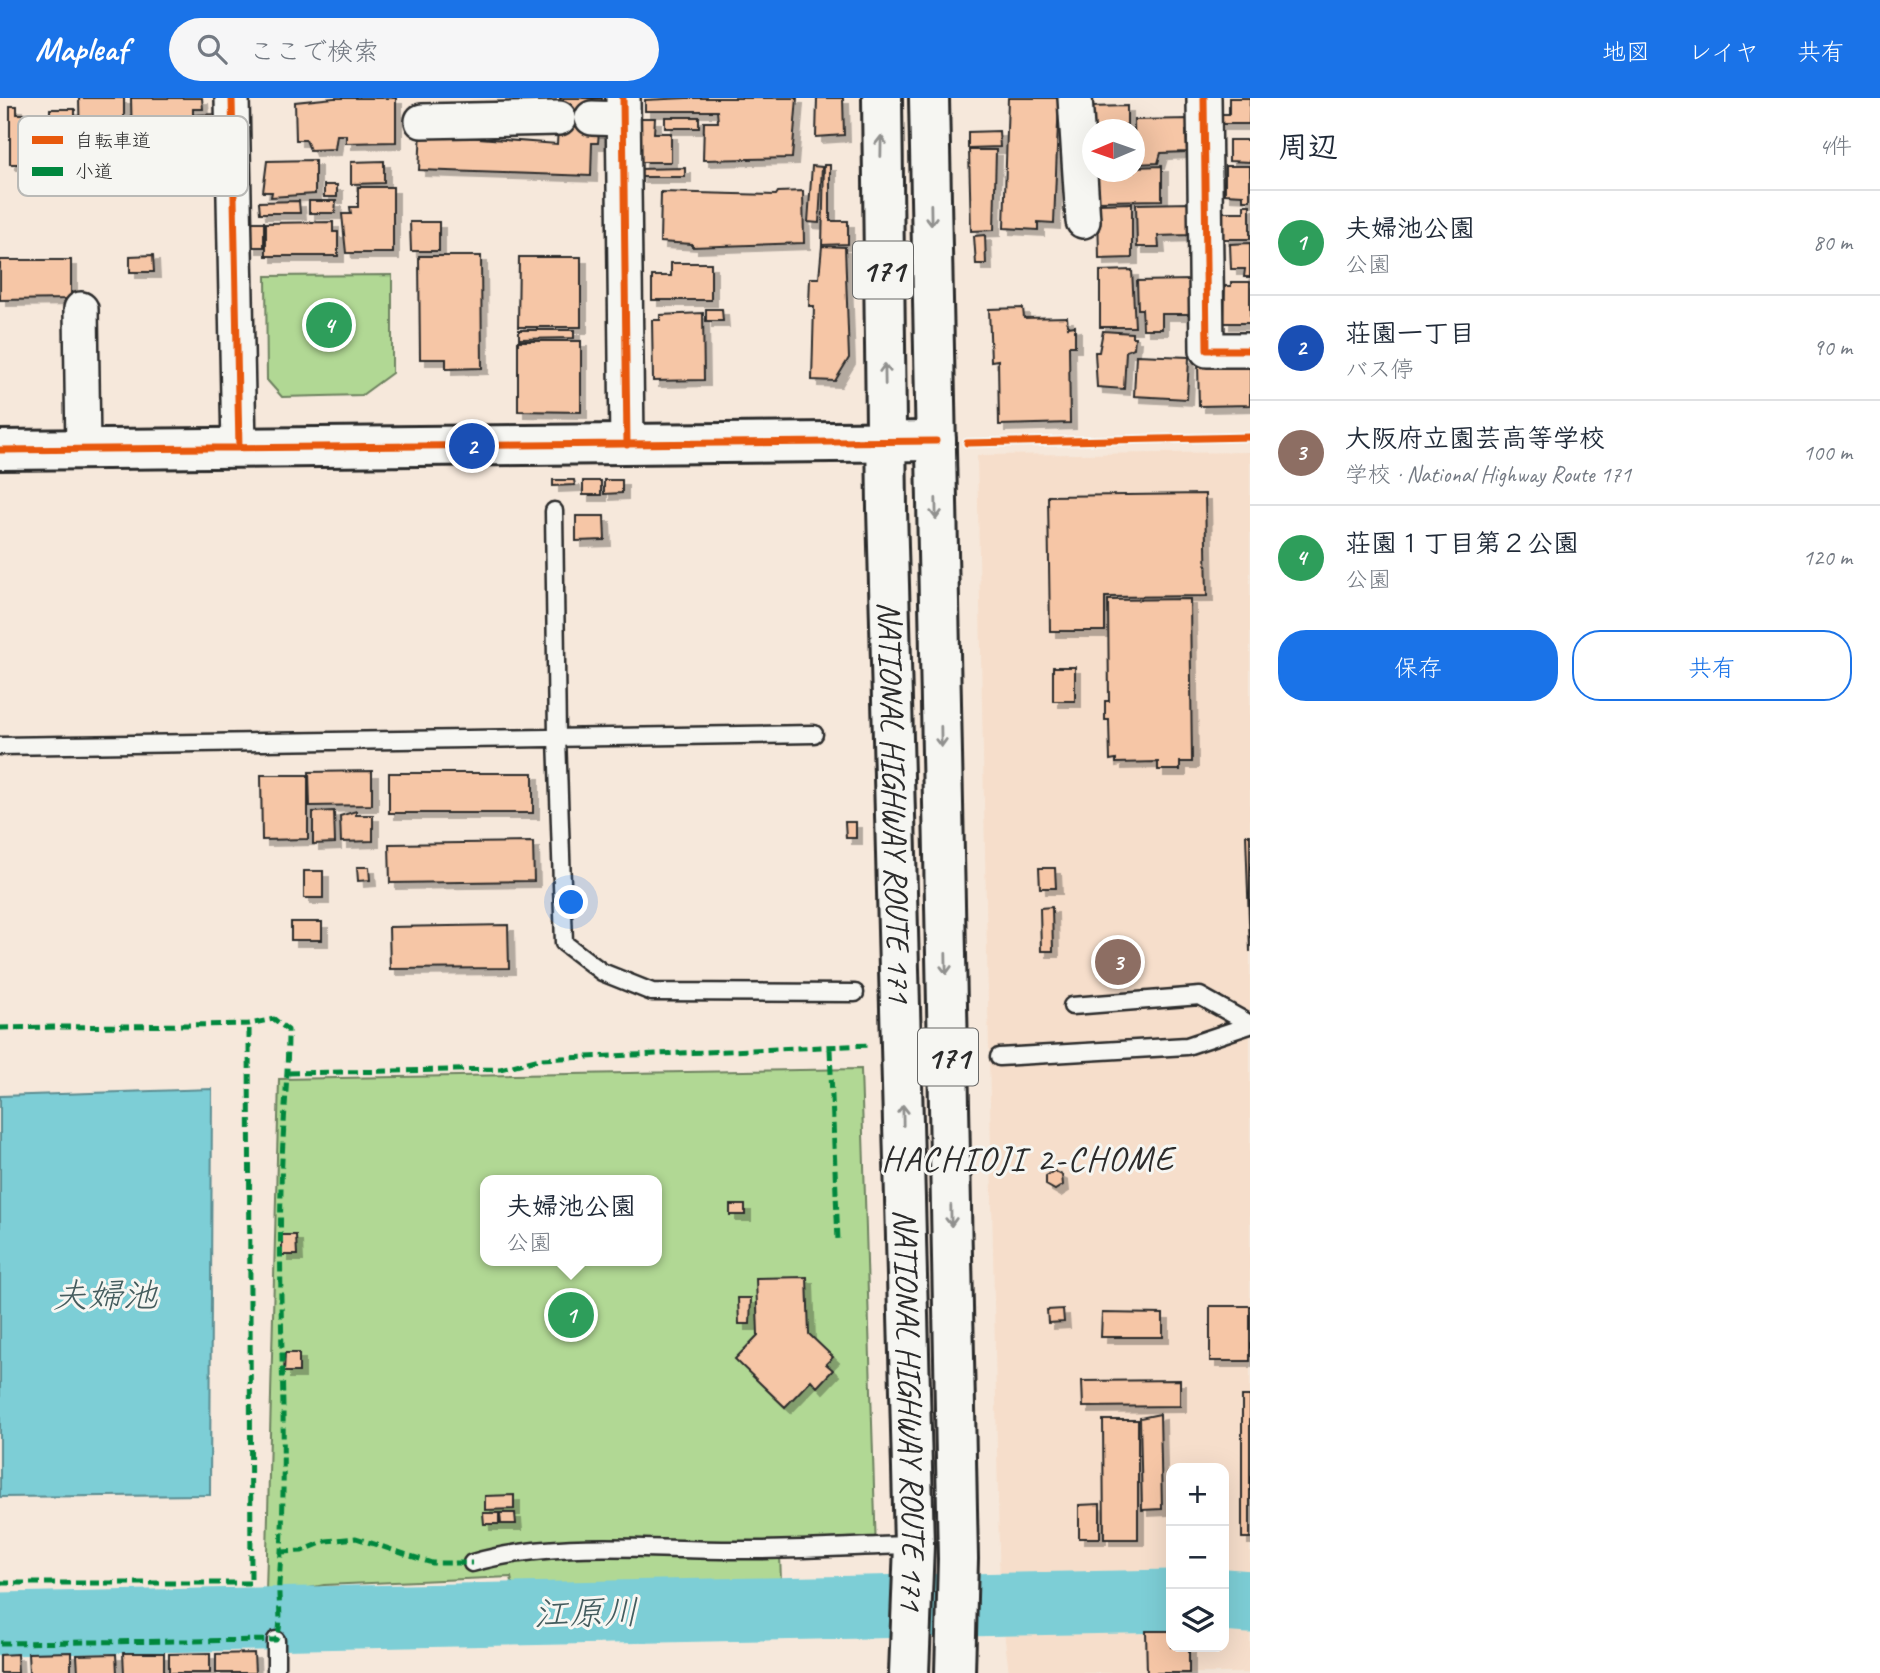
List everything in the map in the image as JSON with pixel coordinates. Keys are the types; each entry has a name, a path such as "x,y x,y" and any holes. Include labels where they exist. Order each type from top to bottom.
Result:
{"main road":[{"name":"NATIONAL HIGHWAY ROUTE 171","path":"882,98 886,442 914,1545 909,1673"},
{"name":"NATIONAL HIGHWAY ROUTE 171","path":"929,98 958,1559 955,1673"},
{"path":"0,450 936,441"}],"street":[{"path":"232,98 232,116"},
{"path":"1075,98 1083,221"},
{"path":"1205,98 1207,350 1250,350"},
{"path":"612,112 627,444"},
{"path":"422,121 559,118"},
{"path":"234,196 239,448"},
{"path":"81,309 83,450"}],"lane":[{"path":"554,511 557,737 564,943 601,972 652,992 855,993"},
{"path":"0,746 814,734"},
{"path":"1072,1006 1199,996 1250,1025"},
{"path":"999,1057 1187,1046 1250,1025"},
{"path":"472,1563 500,1555 549,1549 745,1550 914,1545"},
{"path":"276,1640 276,1673"}],"shaded area":[{"path":"1250,452 1250,1673 1009,1673 1000,1599 977,455"}],"green space":[{"path":"392,275 392,373 362,395 282,397 267,380 266,276"},
{"path":"861,1069 876,1551 780,1555 781,1581 513,1588 511,1577 324,1585 285,1593 266,1593 279,1079"}],"water":[{"name":"夫婦池","path":"212,1089 210,1495 0,1497 0,1096"}],"building":[{"path":"79,98 124,98 124,116 79,116"},
{"path":"131,98 202,98 203,109 193,109 193,115 219,114 219,116 131,116"},
{"path":"334,98 396,98 396,142 346,143 346,135 337,135 335,149 310,150 306,140 296,140 295,102"},
{"path":"560,98 602,98 598,143 592,143 591,176 419,170 421,129 452,136 557,144"},
{"path":"797,98 792,158 703,160 704,122 718,122 717,111 645,111 645,100"},
{"path":"817,98 843,98 844,135 816,137"},
{"path":"1008,98 1059,98 1054,223 1038,222 1038,230 1004,228"},
{"path":"1229,98 1250,98 1249,124 1219,124 1219,114 1229,114"},
{"path":"10,106 17,106 17,114 42,114 18,116 18,164 10,164"},
{"path":"1127,106 1127,119 1091,119 1090,107"},
{"path":"50,109 75,109 75,116 50,116"},
{"path":"665,117 699,117 699,128 665,128"},
{"path":"641,118 655,118 654,133 671,133 671,162 641,162"},
{"path":"1190,119 1190,131 1186,131 1187,152 1161,153 1158,163 1145,164 1145,120"},
{"path":"999,131 1000,147 968,148 968,132"},
{"path":"1229,140 1250,140 1250,162 1229,161"},
{"path":"969,150 996,150 994,230 971,231"},
{"path":"315,160 315,194 271,197 272,192 263,192 267,161"},
{"path":"384,161 384,183 351,184 351,162"},
{"path":"824,165 830,165 830,221 848,221 848,244 822,245"},
{"path":"812,166 822,167 819,223 808,222"},
{"path":"1162,166 1162,200 1098,201 1097,182 1145,182 1145,167"},
{"path":"1225,166 1250,166 1250,200 1243,200 1243,195 1225,194"},
{"path":"685,168 685,177 639,177 638,169"},
{"path":"324,185 337,185 337,197 324,197"},
{"path":"358,187 393,187 393,253 346,253 342,214 351,214 350,207 358,207"},
{"path":"803,191 804,243 692,247 692,244 660,242 661,192 776,195 778,192"},
{"path":"299,201 300,213 260,213 259,202"},
{"path":"309,201 336,201 335,213 309,213"},
{"path":"1132,203 1132,258 1099,259 1098,204"},
{"path":"1190,203 1190,235 1158,236 1159,247 1137,247 1136,204"},
{"path":"1244,205 1250,205 1250,239 1223,239 1223,212 1244,212"},
{"path":"251,222 264,222 264,247 251,247"},
{"path":"333,222 333,232 338,232 338,256 266,256 266,223"},
{"path":"410,222 439,222 439,251 411,251"},
{"path":"985,235 986,264 976,264 974,236"},
{"path":"1250,243 1250,277 1244,277 1245,269 1231,269 1230,244"},
{"path":"822,246 845,247 849,358 835,381 812,380 814,306 809,306 810,278 819,278"},
{"path":"153,255 154,272 130,272 130,256"},
{"path":"419,256 481,256 482,368 446,369 446,359 420,359"},
{"path":"519,257 581,257 581,327 518,327"},
{"path":"0,260 71,260 71,299 0,300"},
{"path":"671,263 711,263 711,300 652,300 652,276 671,276"},
{"path":"1132,270 1135,327 1100,327 1100,271"},
{"path":"1191,280 1191,314 1162,314 1162,329 1143,329 1142,309 1138,309 1137,281"},
{"path":"1231,282 1250,282 1250,323 1224,323 1225,286 1231,286"},
{"path":"1023,308 1024,318 1067,317 1068,327 1075,326 1075,346 1069,346 1070,423 999,425 998,360 991,361 989,309"},
{"path":"706,309 722,309 723,321 706,321"},
{"path":"703,313 704,380 653,381 652,320 660,320 660,315"},
{"path":"519,330 574,330 574,338 519,339"},
{"path":"1103,331 1132,333 1132,337 1135,337 1134,348 1126,351 1124,389 1097,387 1095,352 1099,352"},
{"path":"518,341 581,341 581,412 518,411"},
{"path":"1136,355 1189,357 1187,399 1134,396"},
{"path":"1250,363 1250,405 1199,406 1198,364"},
{"path":"553,480 574,480 575,485 553,486"},
{"path":"604,480 622,480 622,493 604,494"},
{"path":"583,481 601,481 601,495 583,495"},
{"path":"1205,494 1207,596 1105,597 1105,631 1050,631 1048,496"},
{"path":"576,516 604,516 605,540 576,541"},
{"path":"1190,599 1192,762 1180,762 1180,770 1158,770 1158,762 1116,763 1116,759 1110,760 1109,720 1105,720 1105,701 1109,701 1108,600"},
{"path":"1053,667 1075,667 1075,701 1053,701"},
{"path":"372,771 372,805 310,806 309,772"},
{"path":"389,773 533,773 533,813 389,813"},
{"path":"261,775 308,775 308,839 262,840"},
{"path":"334,811 335,843 313,844 313,812"},
{"path":"356,811 356,815 373,815 373,841 341,842 340,816"},
{"path":"845,822 856,822 856,838 846,838"},
{"path":"1246,835 1250,835 1250,952"},
{"path":"533,842 534,881 390,883 389,844"},
{"path":"357,867 369,867 370,880 358,881"},
{"path":"1039,868 1055,868 1056,888 1040,888"},
{"path":"304,871 323,871 323,898 304,898"},
{"path":"1052,907 1053,951 1041,951 1040,908"},
{"path":"291,922 322,922 322,940 291,940"},
{"path":"508,925 509,968 390,969 389,927"},
{"path":"1054,1171 1062,1175 1063,1185 1055,1190 1046,1185 1046,1176"},
{"path":"730,1205 745,1205 745,1215 730,1215"},
{"path":"282,1235 296,1235 297,1255 282,1255"},
{"path":"807,1277 809,1334 833,1357 826,1364 833,1370 817,1387 811,1380 785,1407 735,1359 758,1335 756,1278"},
{"path":"738,1298 751,1298 750,1324 739,1324"},
{"path":"1210,1306 1250,1306 1250,1361 1210,1361"},
{"path":"1063,1309 1064,1322 1048,1323 1047,1310"},
{"path":"1102,1313 1163,1314 1163,1337 1101,1337"},
{"path":"285,1353 299,1353 299,1372 284,1372"},
{"path":"1180,1380 1180,1406 1083,1407 1082,1381"},
{"path":"1242,1396 1250,1396 1250,1538 1242,1538"},
{"path":"1160,1414 1162,1509 1142,1510 1140,1418"},
{"path":"1103,1420 1138,1420 1138,1539 1104,1539"},
{"path":"514,1495 514,1509 485,1510 485,1496"},
{"path":"1100,1504 1100,1538 1079,1538 1079,1505"},
{"path":"483,1513 499,1513 499,1524 484,1524"},
{"path":"500,1513 515,1513 516,1524 501,1524"},
{"path":"1146,1631 1166,1631 1166,1652 1189,1652 1189,1673 1147,1673"},
{"path":"71,1652 71,1673 29,1673 28,1653"},
{"path":"123,1653 164,1653 164,1673 124,1673"},
{"path":"210,1653 210,1673 169,1673 169,1654"},
{"path":"254,1653 255,1673 216,1673 216,1654"},
{"path":"17,1654 18,1673 0,1673 0,1655"},
{"path":"116,1654 117,1673 78,1673 77,1655"}],"waterway":[{"name":"江原川","path":"1229,1600 1250,1602"},
{"name":"江原川","path":"0,1624 1166,1601"}],"marked path":[{"path":"0,1028 249,1024 274,1019 288,1030 280,1238 283,1485 280,1620 276,1640 0,1643"},
{"path":"0,1583 251,1583 249,1024"},
{"path":"288,1073 500,1069 540,1059 870,1045"},
{"path":"830,1049 838,1241"},
{"path":"281,1552 302,1551 326,1541 356,1538 432,1563 472,1563"}],"cycle path":[{"path":"232,98 232,116"},
{"path":"623,98 627,445"},
{"path":"1204,98 1207,350 1250,350"},
{"path":"234,196 239,448"},
{"path":"967,443 1250,437"},
{"path":"0,450 936,441"}],"place":[{"name":"荘園１丁目第２公園","path":"329,325"},
{"name":"荘園一丁目","path":"472,446"},
{"name":"大阪府立園芸高等学校","path":"1118,962"},
{"name":"夫婦池公園","path":"571,1315"}],"district":[{"name":"HACHIOJI 2-CHOME","path":"1028,1158"}]}
